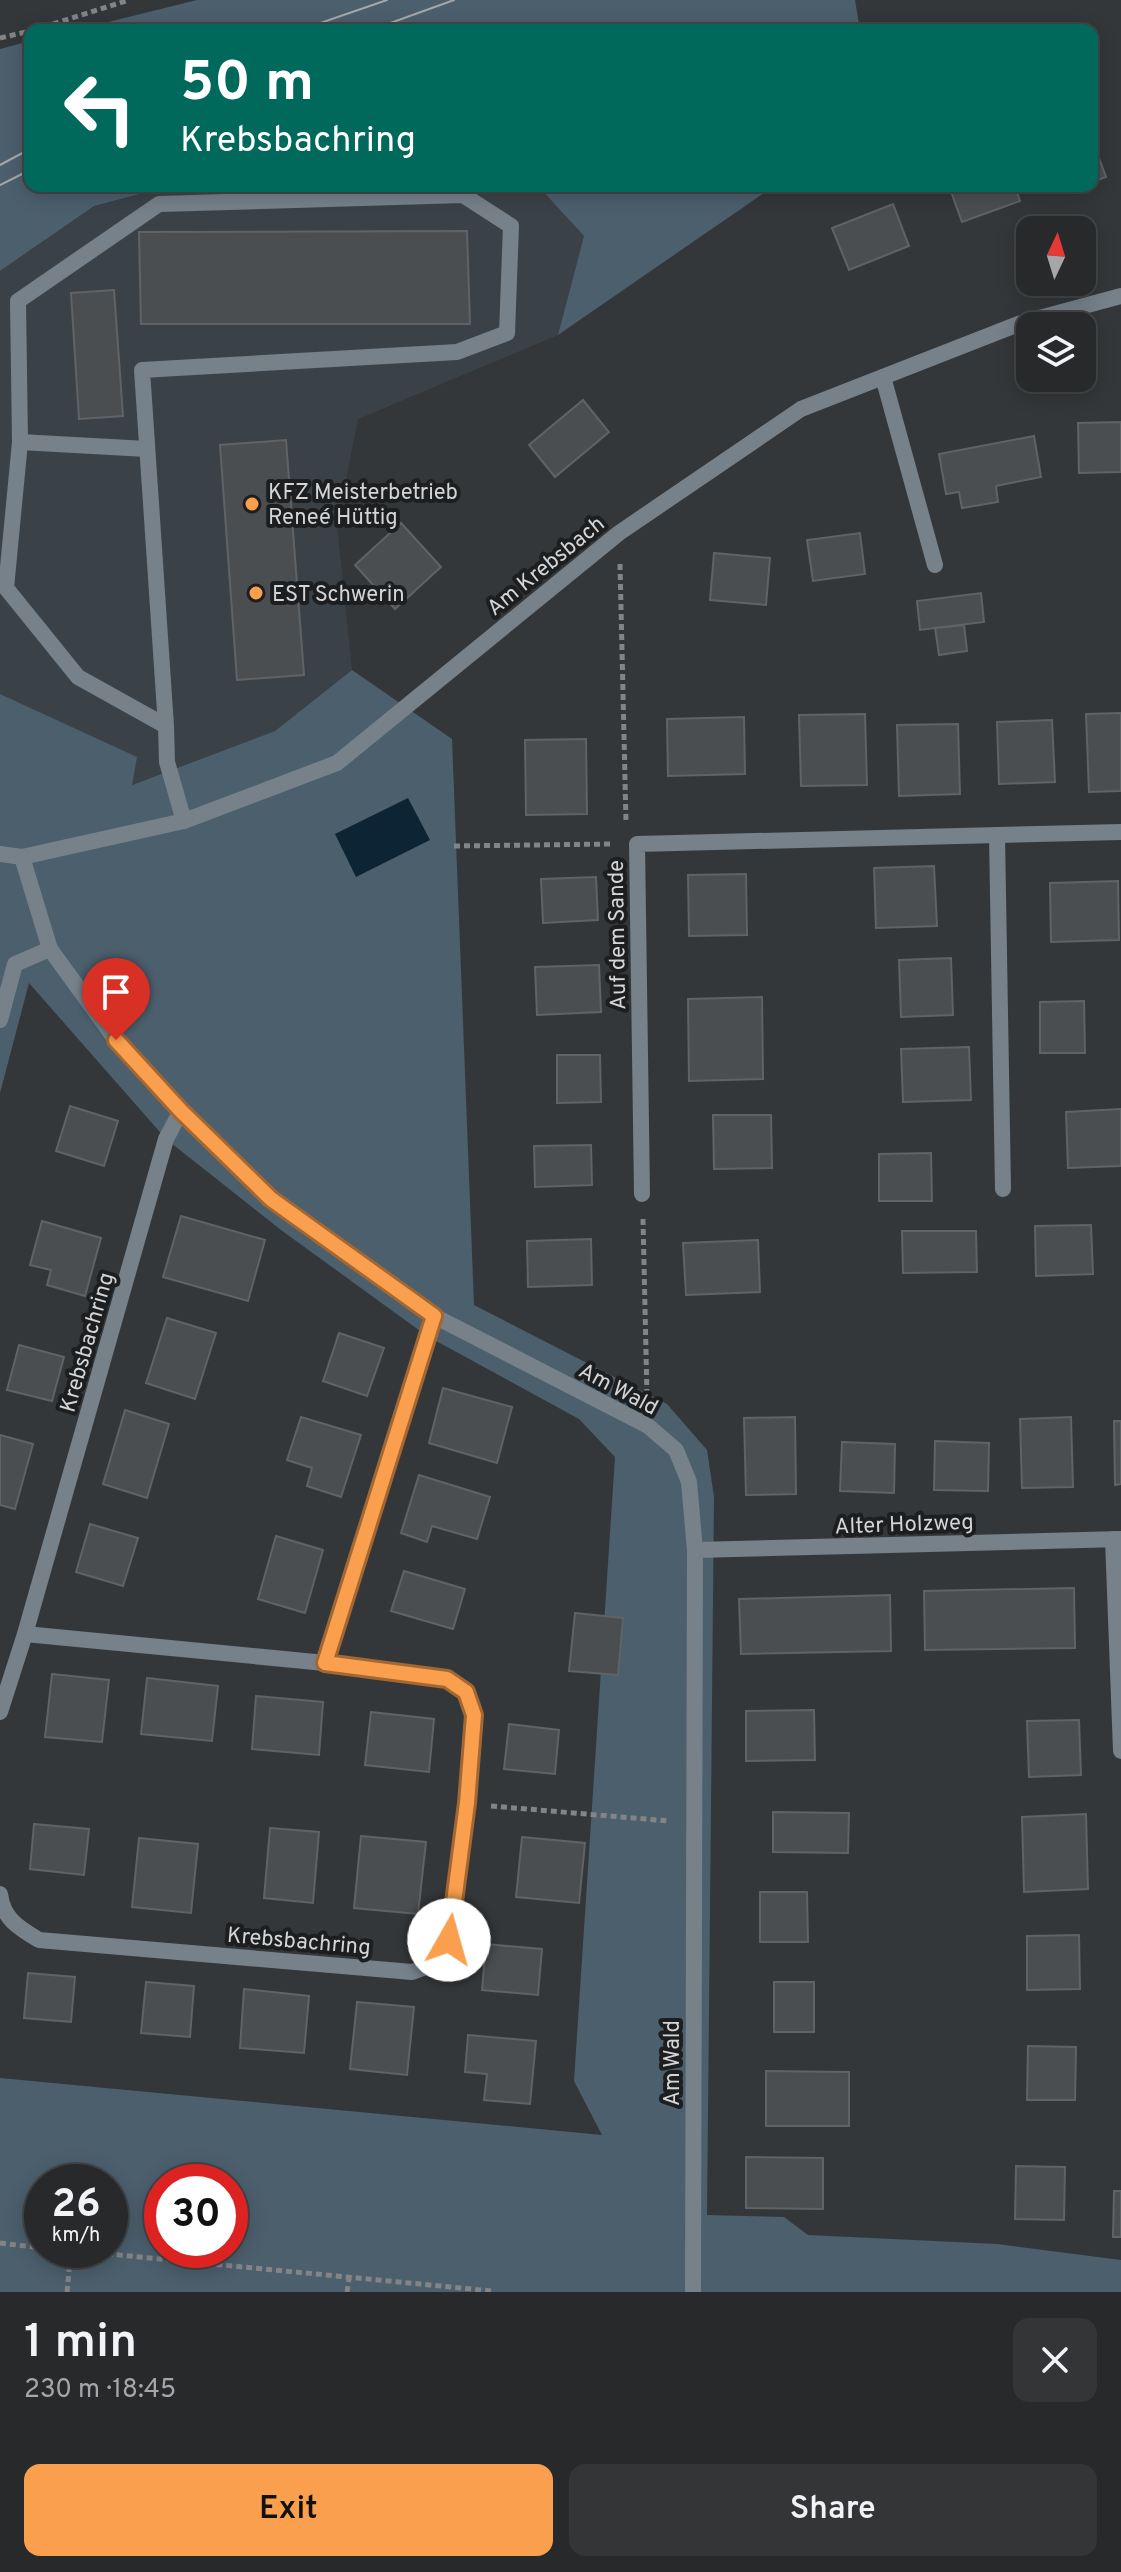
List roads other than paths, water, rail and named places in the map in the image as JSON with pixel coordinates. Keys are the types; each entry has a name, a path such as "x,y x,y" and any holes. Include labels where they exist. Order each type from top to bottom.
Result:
{"street":[{"path":"166,726 78,677 6,588 20,442 18,301 159,204 463,195 511,226 507,333 457,352 142,370 166,726 167,762 184,821"},
{"name":"Am Krebsbach","path":"0,854 22,857 184,821 337,763 619,533 801,409 1021,323 1121,296"},
{"path":"883,377 935,565"},
{"path":"20,442 147,449"},
{"name":"Auf dem Sande","path":"642,1194 637,844 1121,832"},
{"path":"997,835 1003,1189"},
{"name":"Am Wald","path":"22,857 50,949 116,1040 181,1111 271,1199 434,1316 648,1426 676,1450 689,1482 695,1550 693,2292"},
{"path":"0,1020 15,964 50,949"},
{"name":"Krebsbachring","path":"0,1712 166,1139 181,1111"},
{"path":"325,1663 434,1316"},
{"name":"Alter Holzweg","path":"695,1550 1117,1539 1121,1751"},
{"name":"Krebsbachring","path":"0,1894 11,1923 39,1940 412,1972 437,1963 449,1940 467,1803 474,1715 466,1692 447,1679 325,1663 25,1634"}],"tram line":[{"path":"317,24 387,0"},
{"path":"388,24 454,0"},
{"path":"0,165 24,152"},
{"path":"0,185 24,173"}],"place":[{"name":"KFZ Meisterbetrieb Reneé Hüttig","path":"252,504"},
{"name":"EST Schwerin","path":"256,593"}]}
